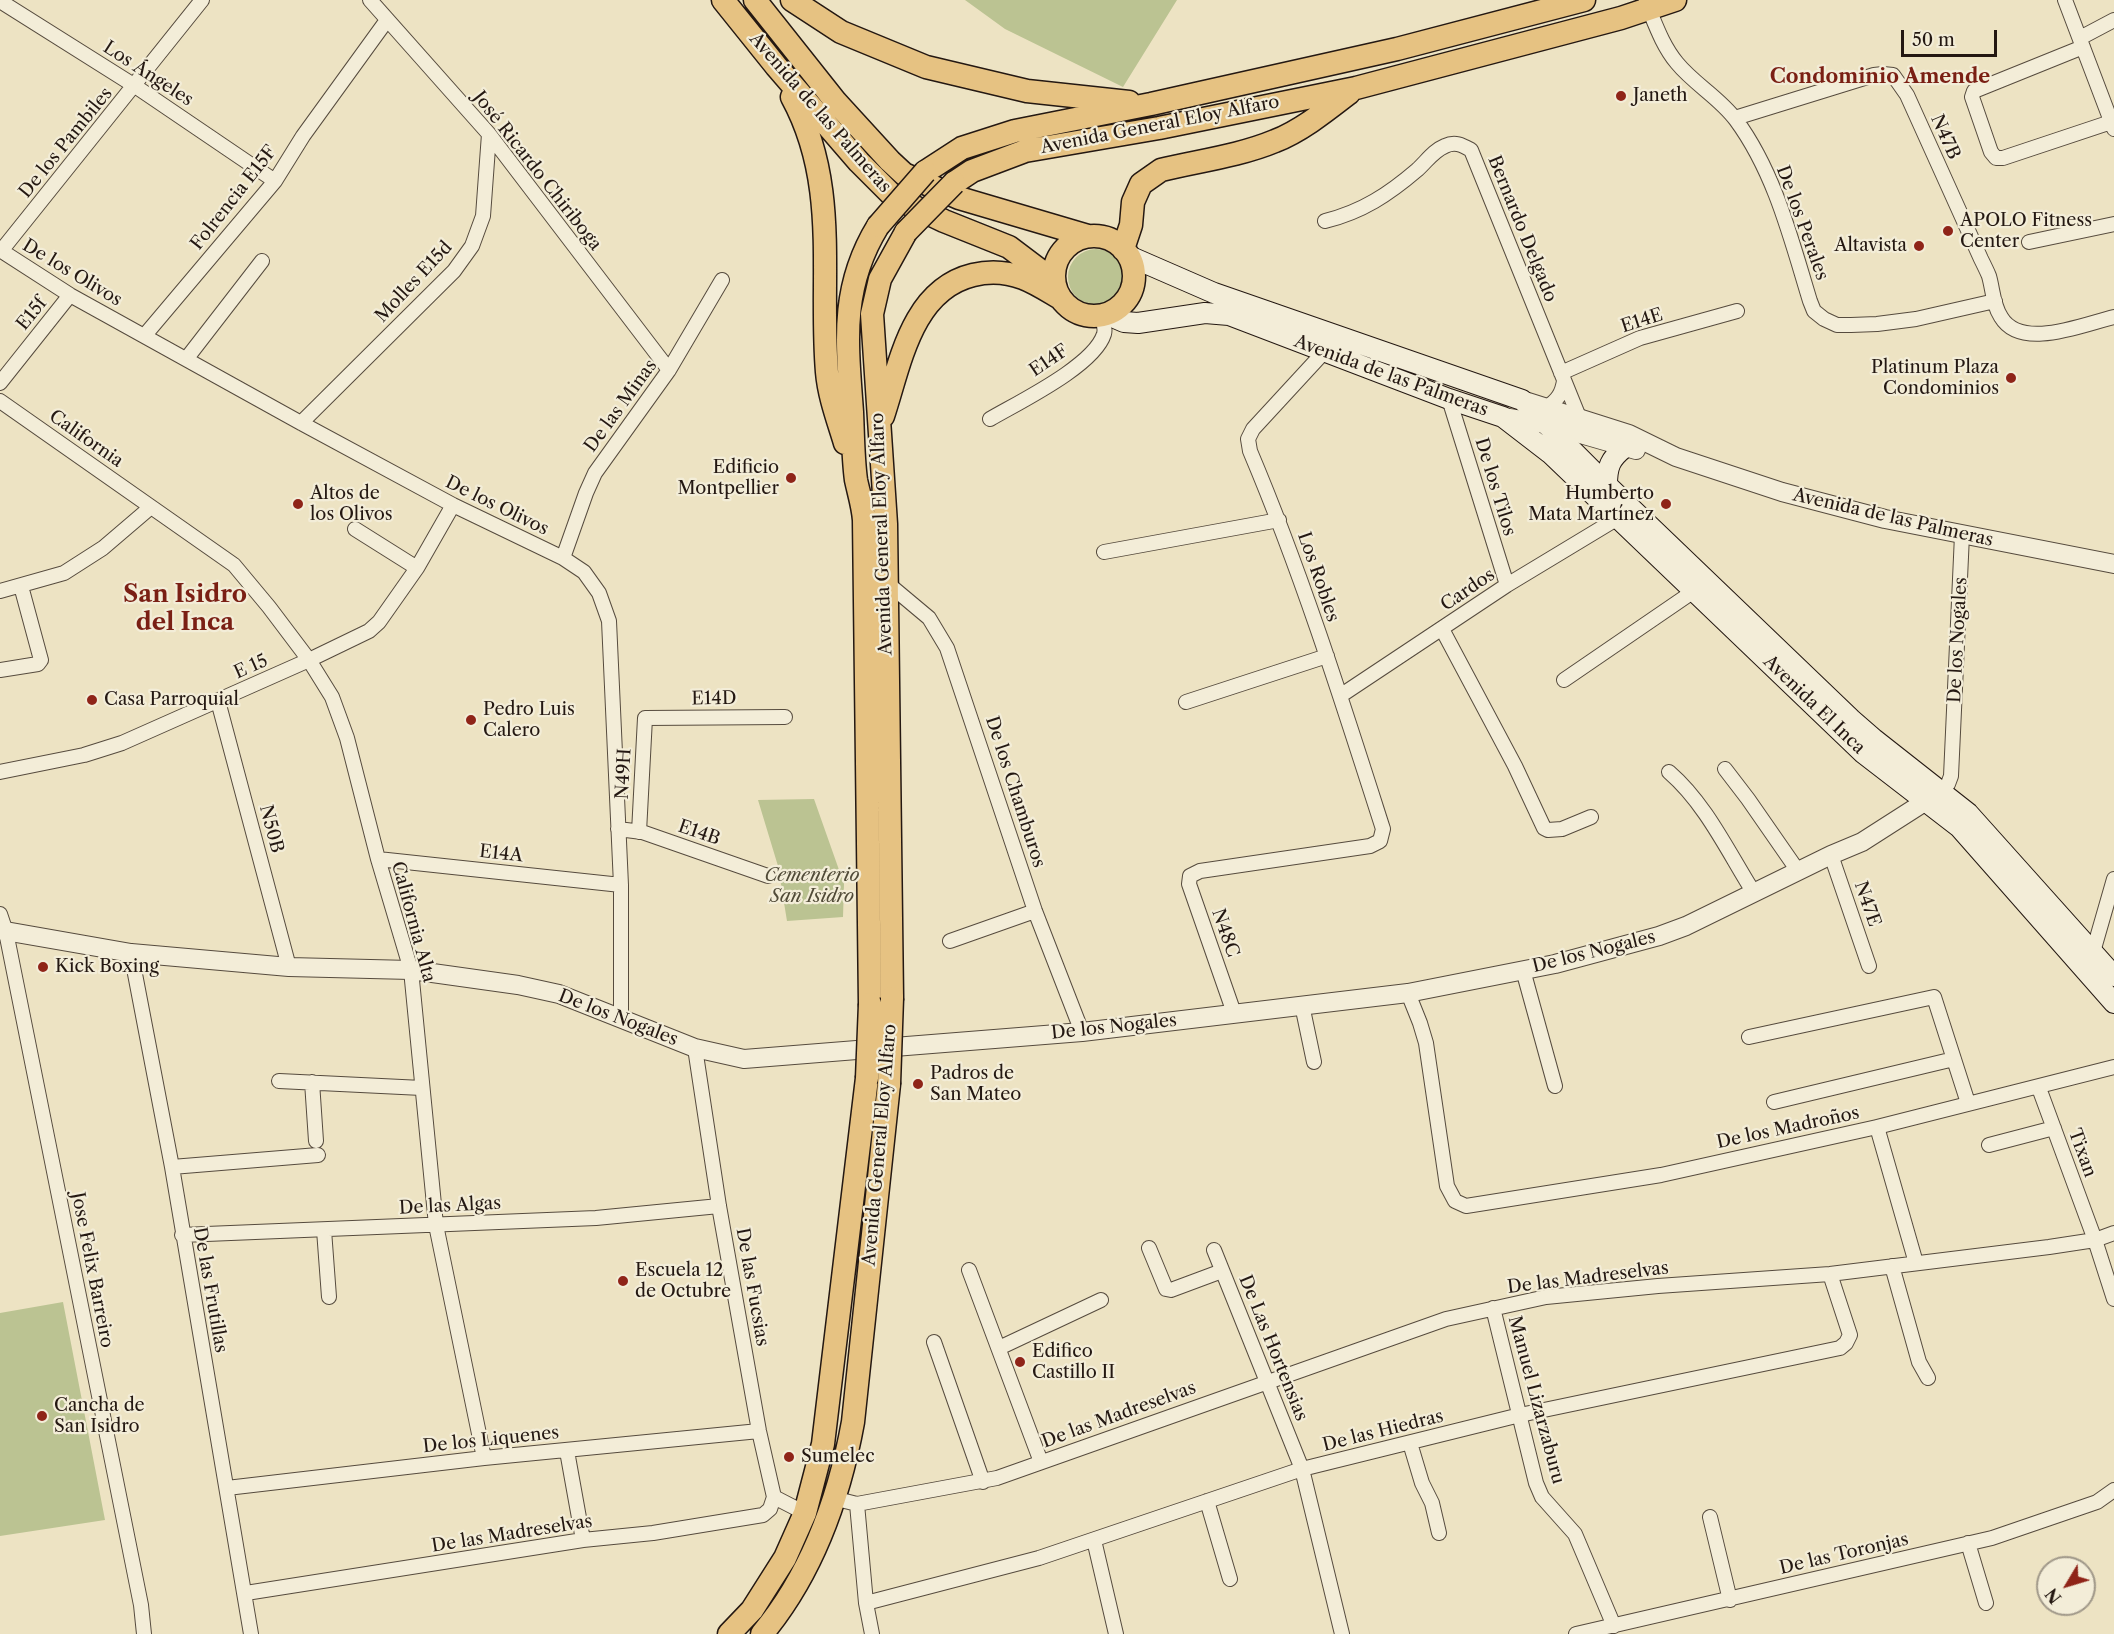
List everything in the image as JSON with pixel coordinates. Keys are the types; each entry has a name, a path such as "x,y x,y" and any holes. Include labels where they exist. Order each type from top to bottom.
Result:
{"main road":[{"name":"Avenida de las Palmeras","path":"723,0 776,66 859,162 894,197 944,221 1009,247 1057,289 1068,307 1078,313 1089,317 1104,315 1124,322 1138,323 1205,312 1229,315 1449,399 1503,417"},
{"name":"Avenida de las Palmeras","path":"755,0 836,102 904,174 959,198 1088,236 1107,238 1126,253 1214,293 1522,400"},
{"path":"792,0 841,32 926,67 1028,91 1151,104"},
{"name":"Avenida General Eloy Alfaro","path":"729,1634 752,1610 784,1558 805,1513 823,1444 867,1078 870,1004 864,520 856,479 848,350 850,305 863,252 878,226 925,172 962,148 1015,131 1151,104 1397,49 1584,0"},
{"name":"Avenida General Eloy Alfaro","path":"762,1634 792,1594 825,1527 848,1449 853,1422 889,1084 892,998 886,524 872,314 880,279 906,232 954,183 972,171 1025,151 1159,128 1356,88 1647,5 1675,0"},
{"path":"776,66 809,134 822,187 825,213 827,373 832,402 856,479"},
{"path":"1104,315 1118,309 1132,290 1133,267 1126,253 1133,202 1142,184 1161,170 1244,151 1276,141 1317,116 1356,88"},
{"path":"879,429 911,331 927,303 944,288 964,277 981,273 1002,272 1057,289 1054,268 1058,257 1076,240 1088,236"},
{"name":"Avenida El Inca","path":"1522,400 1547,415 1607,485 1935,796 1959,827 2114,1003"},
{"name":"Avenida El Inca","path":"1503,417 1551,454 1863,753 1968,813 2114,976"},
{"path":"1607,485 1610,462 1613,456 1624,448"}],"street":[{"name":"De los Pambiles","path":"1,251 202,0"},
{"name":"José Ricardo Chiriboga","path":"370,0 489,134 669,370"},
{"path":"2065,0 2081,43 2113,124 2003,158 1996,158 1991,152 1972,97 1977,88 2081,43 2114,20"},
{"name":"Los Ángeles","path":"0,1 135,86 275,182"},
{"name":"De los Perales","path":"1647,5 1657,29 1677,63 1735,118 1773,188 1810,301 1819,316 1838,325 1877,324 1916,319 1995,301"},
{"name":"Folrencia E15F","path":"145,335 275,182 303,136 387,20"},
{"name":"N47B","path":"1735,118 1874,75 1893,75 1907,95 1989,276 1995,301"},
{"name":"Molles E15d","path":"301,423 454,271 472,246 483,216 489,134"},
{"name":"Bernardo Delgado","path":"1325,221 1363,209 1379,200 1396,189 1433,152 1444,146 1459,144 1471,150 1579,417"},
{"path":"2029,242 2114,224"},
{"name":"De los Olivos","path":"1,251 70,295 301,423 453,505 563,558 584,572 599,593 609,621 621,885 621,1017"},
{"path":"187,358 262,261"},
{"name":"De las Minas","path":"563,558 595,473 669,370 722,280"},
{"name":"E15f","path":"0,383 70,295"},
{"path":"1995,301 2000,315 2008,325 2020,333 2030,335 2040,335 2114,317"},
{"name":"E14E","path":"1563,377 1640,338 1737,311"},
{"name":"E14F","path":"990,419 1072,370 1091,354 1104,335 1104,315"},
{"name":"Los Robles","path":"1200,870 1370,846 1380,841 1383,829 1327,656 1279,520 1250,451 1248,440 1253,429 1324,352"},
{"path":"1547,415 1562,390 1563,377"},
{"name":"De los Tilos","path":"1449,399 1507,585"},
{"name":"California","path":"0,401 151,507"},
{"name":"Avenida de las Palmeras","path":"1547,415 1624,448 1676,457"},
{"name":"Avenida de las Palmeras","path":"1503,417 1547,415 1579,417 1629,434 1676,457 1782,492 1885,519 2114,564"},
{"name":"E 15","path":"0,772 84,756 122,743 369,631 375,627 417,568 453,505"},
{"path":"0,591 64,573 103,548 151,507"},
{"name":"California Alta","path":"151,507 234,565 309,660 332,697 347,738 378,859 411,970 436,1225 484,1458"},
{"name":"Cardos","path":"1340,696 1507,585 1618,518"},
{"path":"1104,552 1279,520"},
{"path":"356,529 417,568"},
{"name":"De los Nogales","path":"3,931 131,953 289,967 411,970 518,985 559,994 695,1048 744,1059 1082,1032 1408,993 1555,964 1659,936 1686,926 1862,842 1935,796 1948,784 1951,776 1962,535"},
{"name":"De los Chamburos","path":"886,582 929,618 946,648 1035,911 1082,1032"},
{"path":"0,670 38,664 41,660 21,586"},
{"path":"1564,680 1694,591"},
{"path":"1442,629 1515,766 1544,828 1548,831 1562,829 1591,817"},
{"path":"1186,702 1327,656"},
{"name":"N50B","path":"218,701 289,967"},
{"name":"E14D","path":"645,718 784,717"},
{"name":"N49H","path":"639,832 645,718"},
{"path":"1725,769 1798,871"},
{"path":"1669,772 1692,796 1720,836 1754,892"},
{"name":"E14B","path":"618,828 639,832 768,876"},
{"name":"N47E","path":"1831,855 1869,966"},
{"name":"E14A","path":"378,859 621,885"},
{"name":"N48C","path":"1200,870 1190,876 1189,884 1234,1013"},
{"path":"2093,952 2114,879"},
{"path":"950,941 1035,911"},
{"name":"Jose Felix Barreiro","path":"0,914 141,1605 144,1634"},
{"name":"De las Frutillas","path":"131,953 172,1167 246,1593 251,1634"},
{"path":"1523,970 1555,1086"},
{"name":"De los Madroños","path":"1408,993 1426,1043 1447,1186 1455,1201 1466,1206 1661,1175 1877,1127 2114,1067"},
{"path":"1749,1036 1934,997 1968,1103"},
{"path":"1302,1005 1314,1062"},
{"name":"De las Fucsias","path":"695,1048 719,1206 759,1431 774,1497"},
{"path":"1774,1102 1954,1059"},
{"path":"279,1081 422,1089"},
{"path":"312,1083 316,1141"},
{"name":"Tixan","path":"2038,1088 2095,1240 2114,1299"},
{"path":"1877,1127 1916,1263"},
{"path":"1989,1145 2054,1128"},
{"path":"172,1167 318,1155"},
{"name":"De las Algas","path":"182,1235 596,1218 719,1206"},
{"path":"324,1230 329,1297"},
{"name":"De las Madreselvas","path":"857,1504 984,1482 1446,1319 1494,1308 1557,1296 1658,1286 1830,1274 2095,1240 2114,1233"},
{"path":"1149,1248 1166,1289 1171,1290 1222,1271"},
{"name":"De Las Hortensias","path":"1214,1250 1302,1469 1342,1634"},
{"path":"1892,1266 1919,1362 1928,1378"},
{"path":"969,1270 1041,1462"},
{"name":"De las Hiedras","path":"866,1603 1039,1558 1302,1469 1520,1415 1840,1348 1849,1340 1849,1332 1830,1274"},
{"path":"999,1348 1101,1300"},
{"name":"Manuel Lizarzaburu","path":"1494,1308 1538,1490 1575,1534 1614,1626"},
{"path":"934,1342 984,1482"},
{"name":"De los Liquenes","path":"227,1488 484,1458 759,1431"},
{"path":"1410,1443 1422,1483 1432,1503 1439,1533"},
{"path":"567,1451 583,1540"},
{"name":"De las Toronjas","path":"1576,1634 1992,1538 2097,1502 2114,1490"},
{"path":"774,1497 805,1513"},
{"name":"De las Madreselvas","path":"246,1593 583,1540 653,1533 763,1515 770,1509 774,1497"},
{"path":"834,1498 857,1504 866,1603 872,1634"},
{"path":"1207,1502 1230,1579"},
{"path":"1710,1517 1730,1600"},
{"path":"1094,1540 1116,1634"},
{"path":"1968,1543 1986,1603"}],"green space":[{"path":"965,0 1177,0 1123,87 1005,29"},
{"path":"1090,249 1102,249 1112,253 1120,261 1124,277 1120,293 1112,301 1102,305 1090,305 1080,301 1072,293 1068,283 1068,271 1072,261 1080,253"},
{"name":"Cementerio San Isidro","path":"814,799 844,884 843,917 787,921 778,866 758,800"},
{"name":"Cancha de San Isidro","path":"63,1302 105,1520 0,1536 0,1313"}],"place":[{"name":"Janeth","path":"1621,96"},
{"name":"APOLO Fitness Center","path":"1948,231"},
{"name":"Altavista","path":"1919,246"},
{"name":"Platinum Plaza Condominios","path":"2011,378"},
{"name":"Edificio Montpellier","path":"791,478"},
{"name":"Altos de los Olivos","path":"298,504"},
{"name":"Humberto Mata Martínez","path":"1666,504"},
{"name":"Casa Parroquial","path":"92,700"},
{"name":"Pedro Luis Calero","path":"471,720"},
{"name":"Kick Boxing","path":"43,967"},
{"name":"Padros de San Mateo","path":"918,1084"},
{"name":"Escuela 12 de Octubre","path":"623,1281"},
{"name":"Edifico Castillo II","path":"1020,1362"},
{"name":"Cancha de San Isidro","path":"42,1416"},
{"name":"Sumelec","path":"789,1457"}],"district":[{"name":"Condominio Amende","path":"1880,77"},
{"name":"San Isidro del Inca","path":"185,609"}]}
